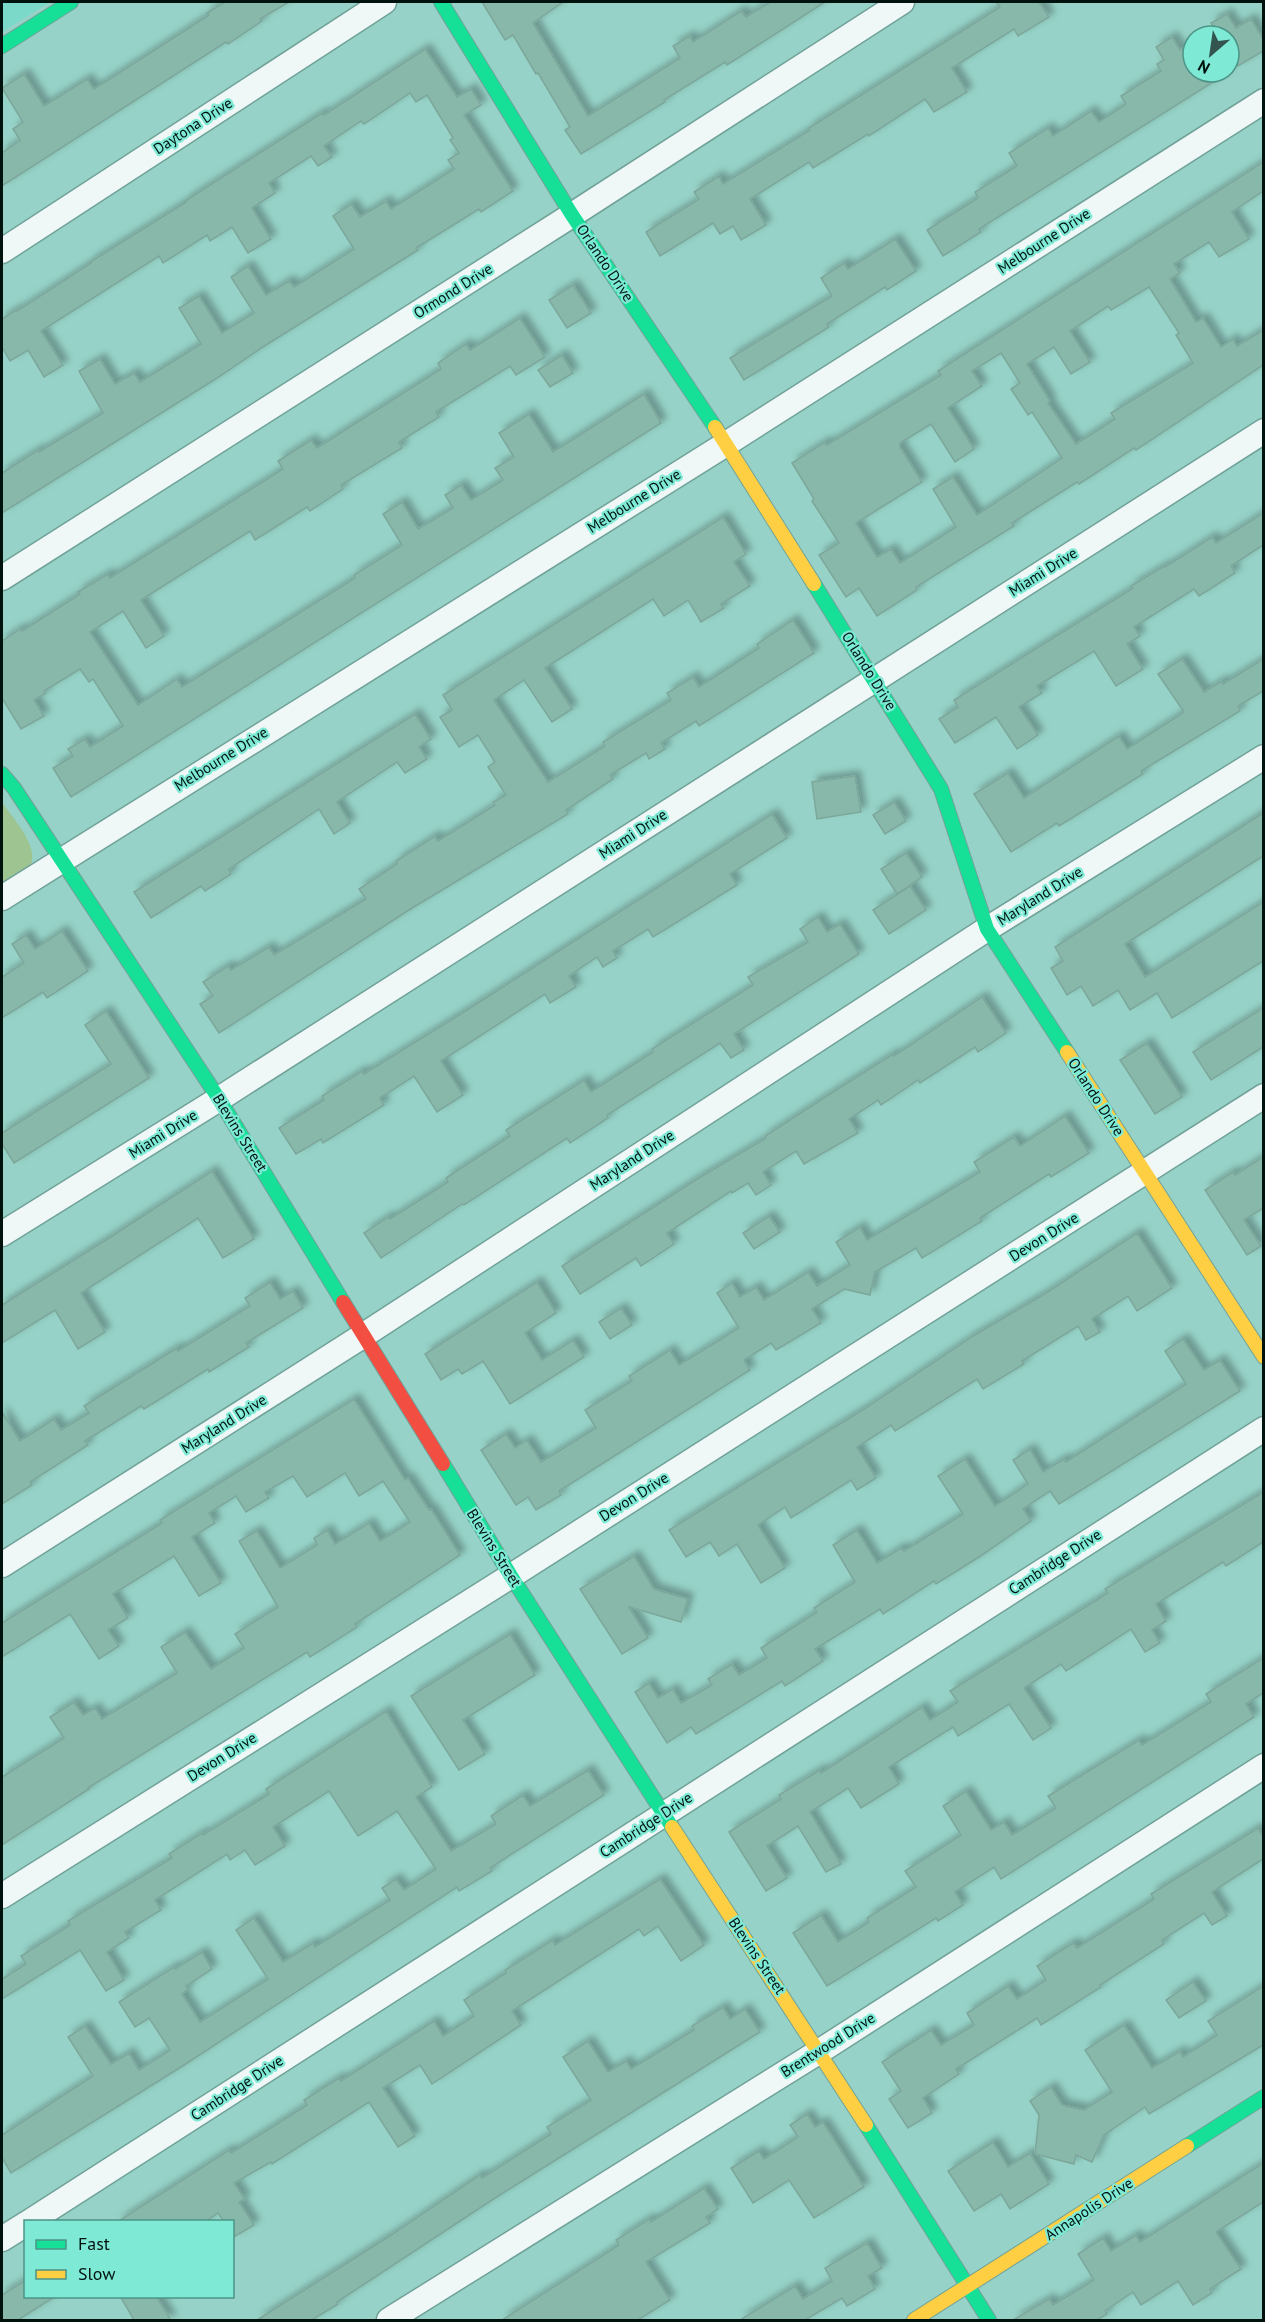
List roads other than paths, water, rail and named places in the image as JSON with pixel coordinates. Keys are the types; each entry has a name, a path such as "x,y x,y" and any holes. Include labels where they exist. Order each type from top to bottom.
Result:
{"street":[{"path":"2,46 71,2"},
{"name":"Daytona Drive","path":"2,251 384,2"},
{"name":"Orlando Drive","path":"441,2 572,215 726,444 941,789 987,929 1263,1357"},
{"name":"Ormond Drive","path":"2,578 902,2"},
{"name":"Melbourne Drive","path":"2,898 60,859 726,444 1263,101"},
{"name":"Miami Drive","path":"2,1234 219,1099 1263,431"},
{"name":"Maryland Drive","path":"2,1565 364,1335 987,929 1263,757"},
{"name":"Blevins Street","path":"2,774 14,788 219,1099 511,1576 663,1814 820,2051 989,2320"},
{"name":"Devon Drive","path":"2,1896 511,1576 1263,1096"},
{"name":"Cambridge Drive","path":"32,2220 1263,1429"},
{"name":"Brentwood Drive","path":"389,2320 820,2051 1263,1766"},
{"name":"Annapolis Drive","path":"914,2320 1263,2097"},
{"name":"Cambridge Drive","path":"2,2239 24,2225"}]}
